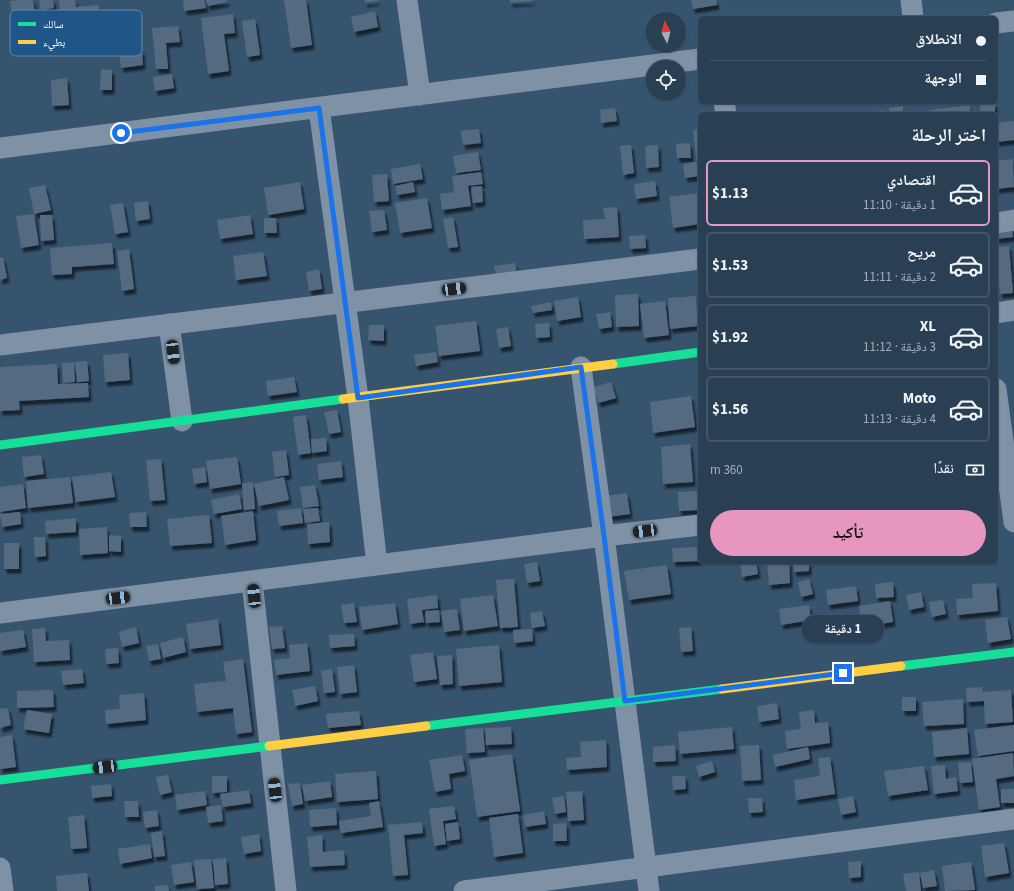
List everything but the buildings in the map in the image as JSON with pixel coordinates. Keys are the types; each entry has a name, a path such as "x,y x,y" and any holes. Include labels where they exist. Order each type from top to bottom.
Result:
{"street":[{"path":"407,0 420,95"},
{"path":"911,0 913,16"},
{"path":"998,23 1014,21"},
{"path":"0,148 698,59"},
{"path":"319,108 346,302 377,565"},
{"path":"998,223 1014,220"},
{"path":"0,345 698,259"},
{"path":"998,313 1014,310"},
{"path":"169,324 182,421"},
{"path":"0,445 698,352"},
{"path":"581,367 649,891"},
{"path":"998,408 1006,484 1014,522"},
{"path":"0,613 698,525"},
{"path":"252,581 286,891"},
{"path":"0,780 1014,652"},
{"path":"464,891 1014,819"},
{"path":"0,868 3,891"}],"traffic: fast":[{"path":"613,364 698,352"},
{"path":"0,445 343,399"},
{"path":"901,666 1014,652"},
{"path":"426,726 722,689"},
{"path":"0,780 269,746"}],"traffic: slow":[{"path":"343,399 613,364"},
{"path":"722,689 901,666"},
{"path":"269,746 426,726"}],"route":[{"path":"121,133 319,108 358,398 581,367 625,701 843,673"}]}
